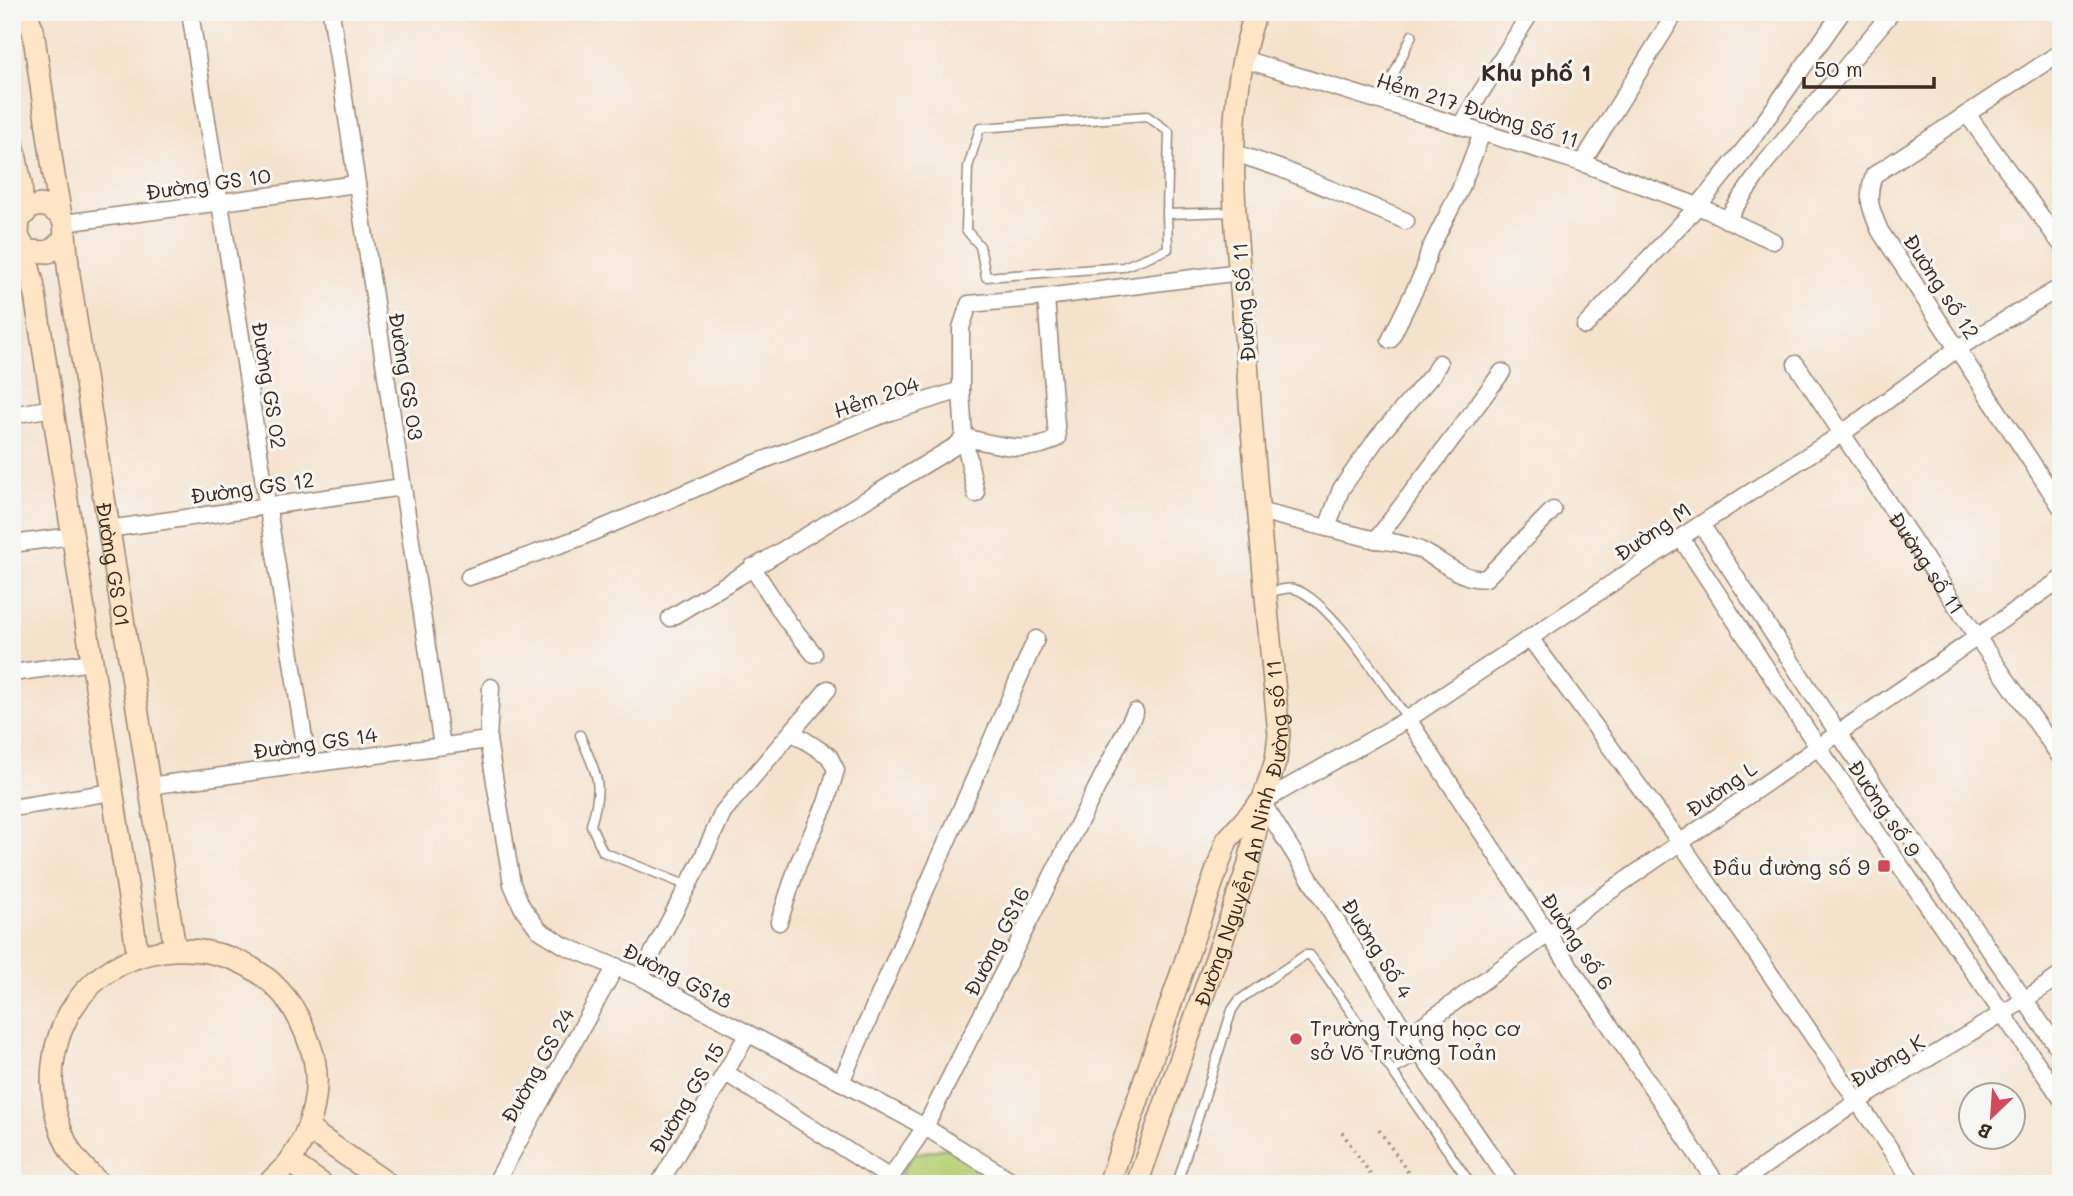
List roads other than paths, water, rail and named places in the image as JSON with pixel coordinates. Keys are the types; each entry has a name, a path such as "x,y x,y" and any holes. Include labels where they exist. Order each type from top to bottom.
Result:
{"street":[{"name":"Đường GS 01","path":"26,12 33,30 175,949"},
{"name":"Đường GS 02","path":"190,12 308,764"},
{"name":"Đường GS 03","path":"331,12 442,746"},
{"path":"1460,126 1531,12"},
{"path":"1582,163 1676,12"},
{"path":"1585,326 1698,206 1750,142 1842,12"},
{"path":"1726,220 1766,162 1890,13"},
{"name":"Đường Số 11","path":"1250,14 1232,152 1265,594"},
{"name":"Đường số 12","path":"2061,52 1874,175 1869,192 1870,209 1880,231 2061,507"},
{"name":"Hẻm 217 Đường Số 11","path":"1243,59 1582,163 1698,206 1773,241"},
{"path":"1967,114 2061,244"},
{"path":"1390,340 1424,271 1429,251 1460,190 1482,133"},
{"name":"Đường GS 01","path":"12,138 21,184 23,213 17,228 18,240 33,282 138,956"},
{"path":"1232,152 1282,169 1406,221"},
{"name":"Đường GS 10","path":"63,224 357,184"},
{"path":"18,240 30,251 49,252 63,240 63,224 49,207 40,205 23,213"},
{"path":"976,494 964,437 961,390 961,328 969,304 1240,272"},
{"name":"Đường M","path":"1262,802 1408,719 1843,433 1958,348 2061,287"},
{"path":"964,437 1003,447 1045,446 1057,438 1046,297"},
{"path":"1327,528 1341,489 1378,437 1433,374 1439,363"},
{"name":"Đường số 11","path":"1796,364 1977,637 2061,758"},
{"path":"1376,540 1502,372"},
{"name":"Hẻm 204","path":"469,577 579,538 748,466 877,417 961,390"},
{"path":"12,415 53,408"},
{"path":"670,618 752,566 957,445 964,437"},
{"name":"Đường GS 12","path":"108,529 402,487"},
{"path":"1258,512 1376,540 1393,541 1421,551 1472,578 1486,579 1553,510"},
{"name":"Đường số 9","path":"1701,524 1838,733 2061,1052"},
{"path":"12,544 108,529"},
{"name":"Đường số 9","path":"1681,538 1818,747 2061,1098"},
{"path":"752,566 788,622 814,654"},
{"name":"Đường L","path":"1408,1037 1548,934 2061,579"},
{"name":"Đường số 11","path":"1262,802 1276,760 1279,734 1265,594"},
{"path":"1530,638 1680,842 1914,1184"},
{"path":"841,1082 1035,639"},
{"path":"12,673 92,662"},
{"name":"Đường GS18","path":"491,687 488,740 512,884 529,918 551,939 640,976 925,1127 1017,1184"},
{"path":"640,976 688,886 723,812 828,689"},
{"name":"Đường GS16","path":"888,1181 925,1127 1135,712"},
{"name":"Đường số 6","path":"1408,719 1548,934 1717,1184"},
{"path":"779,922 798,864 826,803 836,770 829,756 792,732"},
{"name":"Đường GS 14","path":"148,786 488,740"},
{"path":"12,808 148,786"},
{"name":"Đường Số 4","path":"1262,802 1408,1037 1511,1184"},
{"name":"Đường Nguyễn An Ninh","path":"1109,1184 1227,840 1262,802"},
{"name":"Đường Nguyễn An Ninh","path":"1137,1184 1248,867 1262,802"},
{"path":"99,1184 72,1154 56,1118 50,1078 57,1039 75,1004 103,975 138,956 175,949 212,952 248,966 278,989 301,1019 313,1054 316,1092 308,1129 290,1162 268,1184"},
{"name":"Đường GS 24","path":"495,1184 616,966"},
{"name":"Đường K","path":"1738,1184 1858,1101 2061,975"},
{"name":"Đường GS 15","path":"659,1184 748,1034"},
{"path":"726,1073 888,1181"},
{"path":"308,1129 388,1184"},
{"path":"290,1162 322,1184"}],"lane":[{"path":"1381,102 1412,36"},
{"path":"1147,116 1169,132 1167,214 1168,249 1123,267 986,277 980,246 966,230 968,167 980,128 1147,116"},
{"path":"1167,214 1236,212"},
{"path":"1265,594 1292,588 1315,599 1331,614 1408,719"},
{"path":"580,735 600,784 591,825 603,852 688,886"},
{"path":"1177,1184 1232,1010 1239,1000 1305,955 1310,955 1316,963 1471,1184"},
{"path":"1392,1070 1422,1055"}],"place":[{"name":"Đầu đường số 9","path":"1884,866"},
{"name":"Trường Trung học cơ sở Võ Trường Toản","path":"1296,1039"}],"district":[{"name":"Khu phố 1","path":"1536,72"}]}
